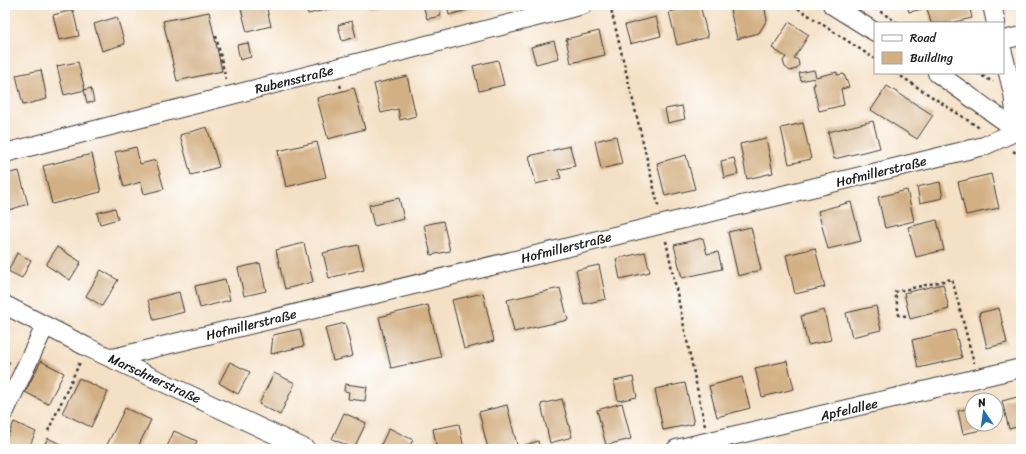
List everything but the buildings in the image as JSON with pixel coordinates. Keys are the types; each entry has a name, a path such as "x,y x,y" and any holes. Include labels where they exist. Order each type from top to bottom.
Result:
{"street":[{"name":"Rubensstraße","path":"5,153 583,5"},
{"path":"832,5 874,31"},
{"path":"992,5 996,22"},
{"path":"1004,40 1021,36"},
{"path":"1004,58 1019,132"},
{"path":"938,74 1019,132"},
{"name":"Hofmillerstraße","path":"112,358 984,146 1019,132"},
{"name":"Marschnerstraße","path":"5,304 87,347 306,449"},
{"path":"5,411 45,326"},
{"name":"Apfelallee","path":"676,449 1021,368"}],"path":[{"path":"793,5 874,58"},
{"path":"870,5 896,22"},
{"path":"216,36 229,96"},
{"path":"898,74 1021,156"},
{"path":"906,316 899,315 895,292 952,279 978,378"},
{"path":"48,431 87,347"}]}
